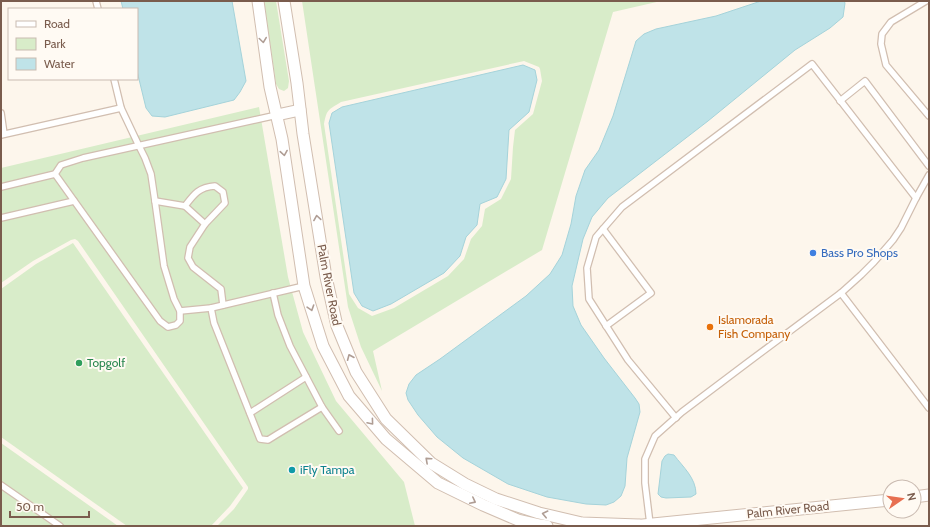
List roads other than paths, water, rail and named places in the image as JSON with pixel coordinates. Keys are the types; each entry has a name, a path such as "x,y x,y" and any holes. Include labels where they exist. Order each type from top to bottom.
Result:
{"street":[{"name":"Palm River Road","path":"258,1 270,87 282,139 304,286 323,346 349,396 386,439 438,483 482,505 518,520 547,526"},
{"name":"Palm River Road","path":"284,1 303,134 326,277 337,326 356,372 386,419 431,463 465,484 496,499 539,513 582,523 634,526 882,501"},
{"path":"277,115 300,110"}],"lane":[{"path":"926,1 891,22 882,34 881,44 886,65 929,116"},
{"path":"676,418 628,360 589,299 587,268 596,237 622,207 812,64 916,198"},
{"path":"55,174 160,321 168,327 176,325 180,321 180,311 174,299 164,266 156,201 146,158 121,108 114,80"},
{"path":"840,101 865,81 929,166"},
{"path":"1,113 3,135 121,108"},
{"path":"1,187 55,174 61,165 76,160 277,115"},
{"path":"650,524 645,483 645,459 655,436 770,345 841,293 874,262 901,228 929,175"},
{"path":"185,206 194,193 206,187 215,186 223,192 224,203 205,224 190,247 188,258 193,268 221,289 223,305"},
{"path":"1,218 74,201"},
{"path":"156,201 185,206 205,224"},
{"path":"603,229 651,293 606,326"},
{"path":"180,311 211,308 304,286"},
{"path":"273,293 278,315 290,346 322,407 339,431"},
{"path":"841,293 929,408"},
{"path":"211,308 214,323 260,439 268,440 276,436 322,407"},
{"path":"250,413 306,376"},
{"path":"1,485 60,526"}],"water":[{"path":"121,1 232,1 246,81 234,100 165,117 152,116 146,108 138,75 138,8 123,8"},
{"path":"761,1 844,1 845,3 843,17 830,28 795,50 708,121 608,198 592,217 583,239 572,286 573,306 581,325 639,404 640,412 627,458 625,486 621,496 614,502 606,505 586,504 547,497 508,484 463,458 437,437 418,415 408,400 406,393 409,384 416,375 526,296 550,274 562,255 571,224 576,196 585,170 599,150 613,116 636,41 644,34 656,29 716,16"},
{"path":"523,65 535,70 537,80 529,112 509,130 506,179 497,197 480,204 477,225 466,237 460,256 444,273 391,304 373,311 362,306 354,293 329,123 332,113 342,107"},
{"path":"668,454 674,455 688,473 694,483 696,494 691,497 666,498 661,497 658,494 662,461"}],"place":[{"name":"Bass Pro Shops","path":"813,253"},
{"name":"Islamorada Fish Company","path":"710,327"},
{"name":"Topgolf","path":"79,363"},
{"name":"iFly Tampa","path":"292,470"}]}
